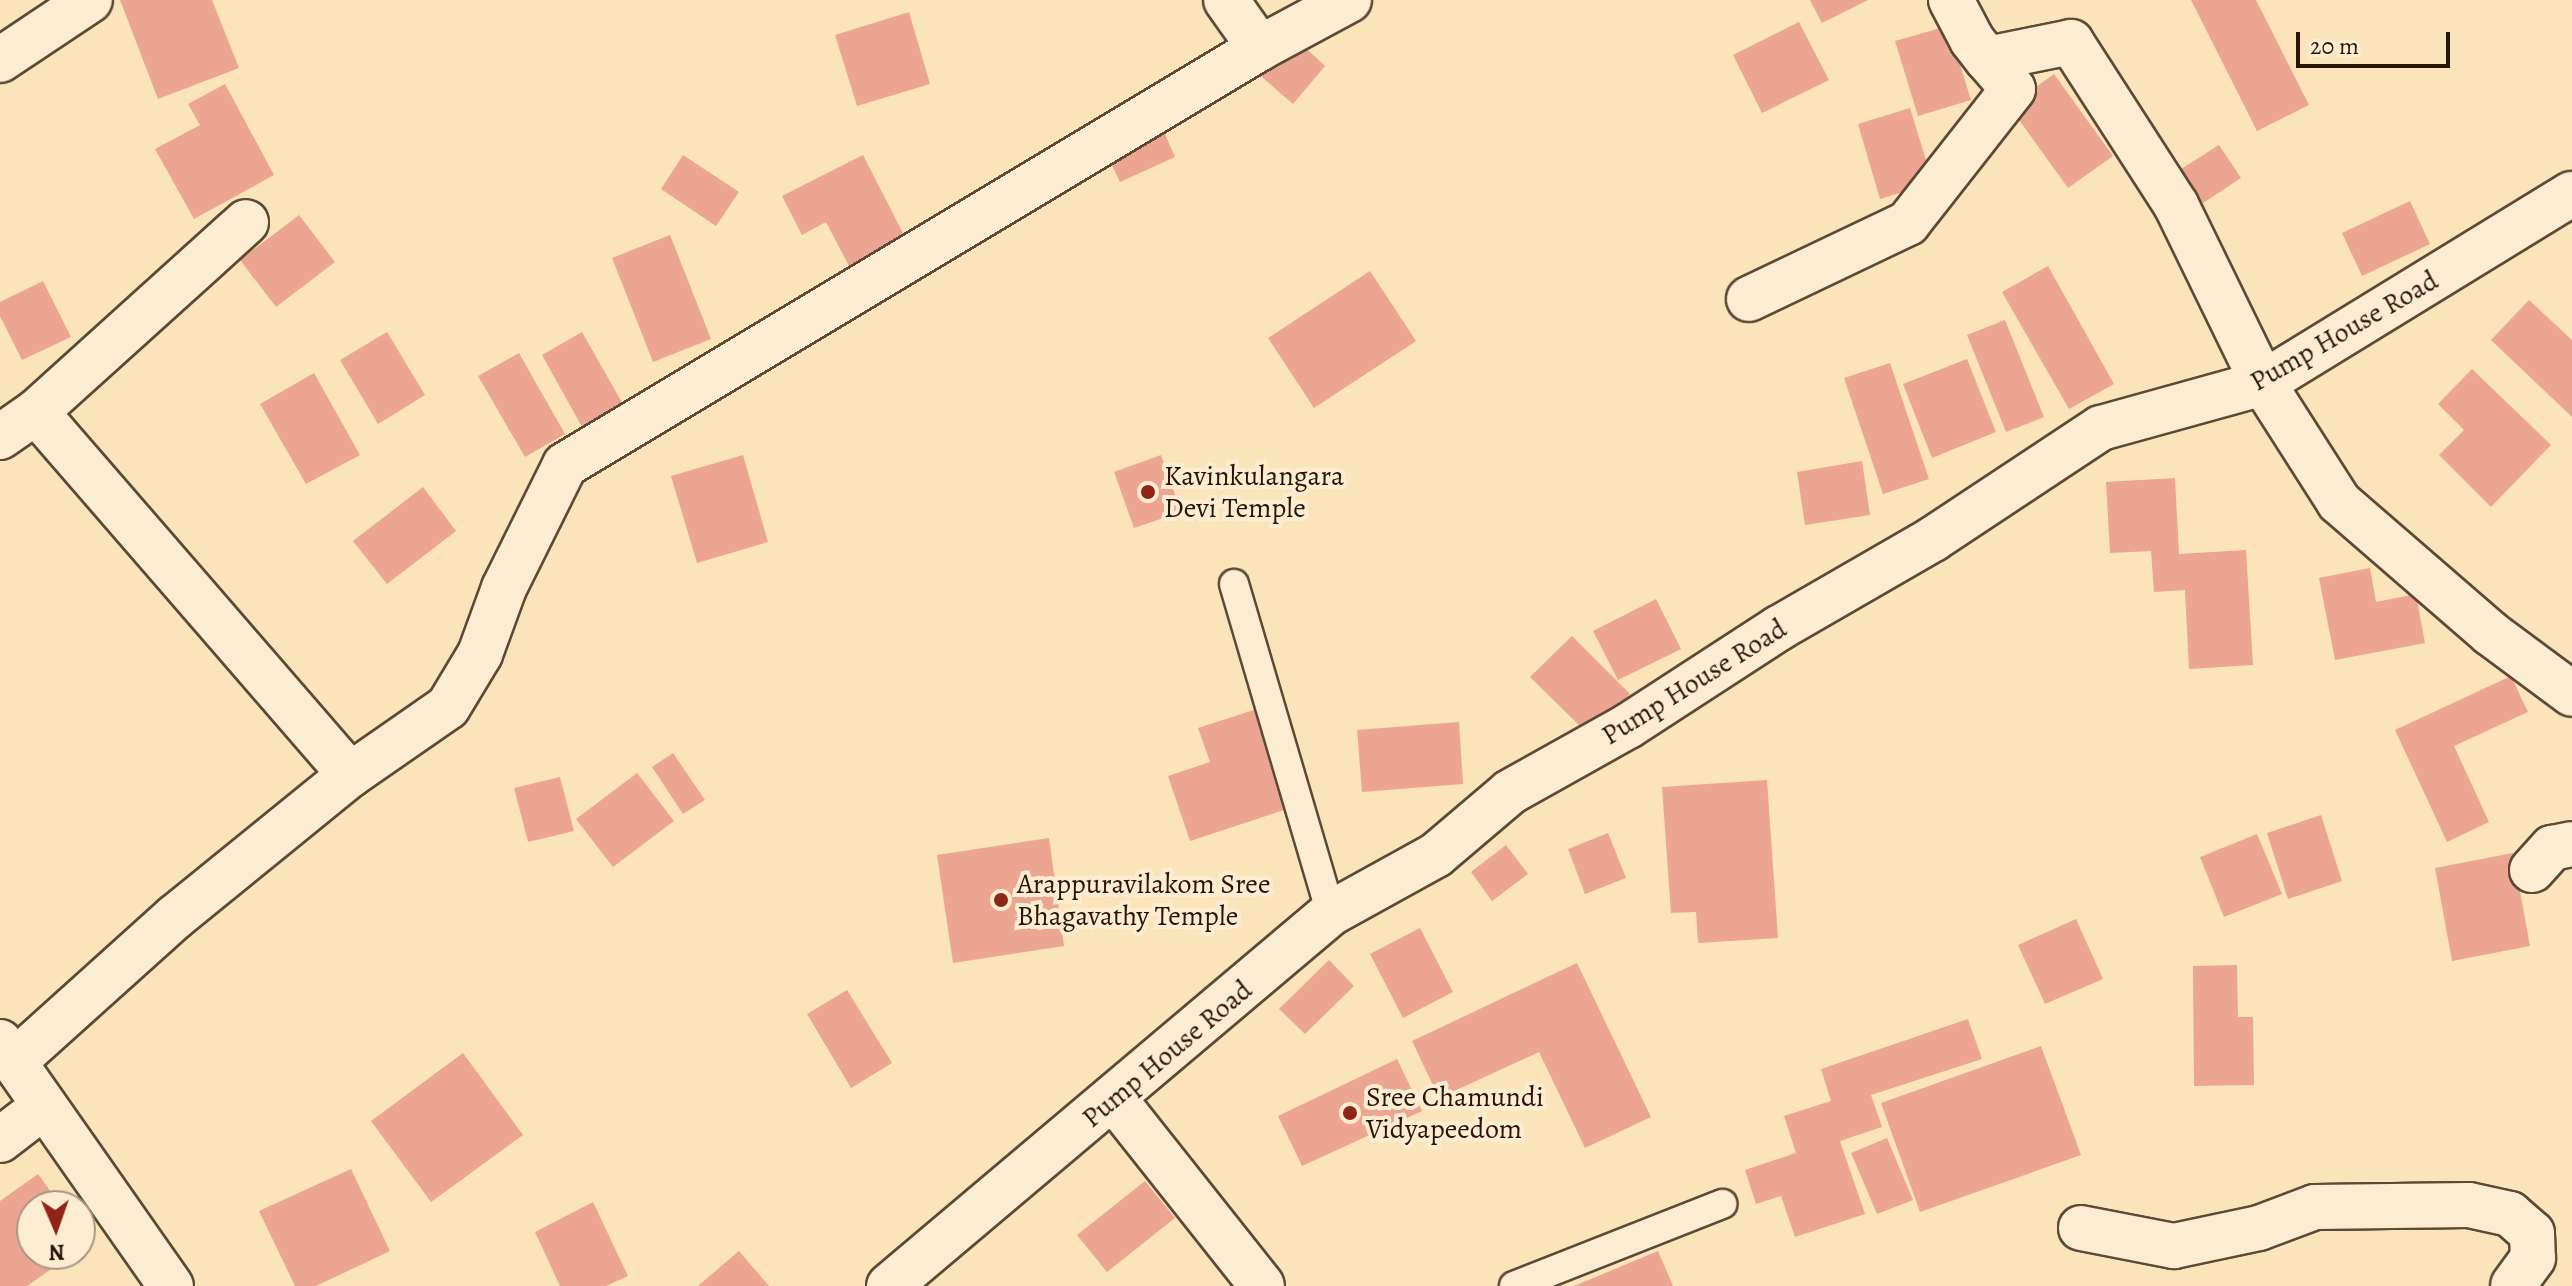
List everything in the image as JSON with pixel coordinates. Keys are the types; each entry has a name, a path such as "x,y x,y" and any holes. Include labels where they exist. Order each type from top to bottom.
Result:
{"street":[{"path":"0,60 90,0"},
{"path":"1226,0 1260,48"},
{"path":"171,1286 43,1107 8,1051 350,775 448,707 480,654 504,588 565,465 1260,48 1349,0"},
{"path":"1749,299 1908,223 2013,89 1972,40 1951,0"},
{"path":"1987,59 2071,42 2176,205 2263,383 2339,502 2490,633 2572,694"},
{"name":"Pump House Road","path":"904,1281 1331,913 1436,855 1510,792 1628,726 1779,628 1933,539 2101,428 2263,383 2572,194"},
{"path":"0,437 36,412 246,222"},
{"path":"36,412 350,775"},
{"path":"2532,870 2552,848 2572,844"},
{"path":"1114,1099 1262,1286"},
{"path":"0,1140 43,1107"},
{"path":"2081,1228 2174,1246 2259,1228 2315,1207 2469,1205 2510,1214 2532,1233 2533,1258 2513,1286"}],"lane":[{"path":"1234,584 1331,913"},
{"path":"1514,1286 1722,1204"}],"building":[{"path":"120,0 212,0 239,68 158,99"},
{"path":"1810,0 1868,0 1822,23"},
{"path":"2191,0 2256,0 2309,105 2257,131"},
{"path":"909,12 930,84 857,106 835,35"},
{"path":"1799,22 1829,80 1762,113 1733,55"},
{"path":"1948,26 1971,100 1918,116 1895,41"},
{"path":"1295,38 1325,66 1293,104 1261,76"},
{"path":"2054,74 2113,156 2068,188 2009,106"},
{"path":"225,84 274,175 194,219 155,149 200,125 188,104"},
{"path":"1910,108 1933,183 1880,199 1858,124"},
{"path":"1164,132 1175,157 1120,182 1108,157"},
{"path":"2219,145 2241,178 2203,203 2181,169"},
{"path":"683,155 739,192 716,226 661,189"},
{"path":"863,155 906,239 850,268 826,222 802,235 782,196"},
{"path":"2410,201 2430,244 2362,276 2342,233"},
{"path":"299,215 335,262 276,307 240,260"},
{"path":"670,235 711,339 653,362 612,258"},
{"path":"2048,266 2114,384 2069,409 2002,292"},
{"path":"1370,271 1416,341 1314,408 1268,338"},
{"path":"43,281 71,337 22,360 0,316 0,302"},
{"path":"2529,300 2572,340 2572,417 2491,340"},
{"path":"2005,320 2044,417 2006,432 1967,335"},
{"path":"387,332 425,395 378,424 340,360"},
{"path":"582,332 628,413 587,436 542,355"},
{"path":"519,353 565,434 525,457 478,376"},
{"path":"1967,359 1996,432 1932,458 1903,384"},
{"path":"1890,363 1929,479 1883,494 1844,378"},
{"path":"2472,369 2551,445 2491,507 2439,455 2464,430 2438,404"},
{"path":"314,373 360,455 306,484 260,404"},
{"path":"743,455 768,542 697,563 671,476"},
{"name":"Kavinkulangara Devi Temple","path":"1161,455 1181,512 1134,528 1114,472"},
{"path":"1862,461 1870,515 1805,525 1797,472"},
{"path":"2175,478 2179,554 2246,550 2253,665 2189,669 2185,590 2154,592 2151,551 2110,553 2106,482"},
{"path":"423,487 456,531 387,584 353,541"},
{"path":"2370,568 2376,602 2416,594 2425,643 2335,660 2319,578"},
{"path":"1656,599 1681,649 1618,680 1593,631"},
{"path":"1572,636 1630,694 1589,735 1530,677"},
{"path":"2511,676 2528,712 2454,746 2489,822 2447,842 2395,730"},
{"path":"1257,709 1290,808 1190,841 1168,776 1210,762 1198,728"},
{"path":"1459,722 1463,784 1362,792 1357,730"},
{"path":"673,753 705,800 683,814 652,767"},
{"path":"637,773 674,821 613,867 576,819"},
{"path":"560,777 574,831 528,842 514,788"},
{"path":"1767,780 1778,938 1698,943 1696,912 1671,913 1662,787"},
{"path":"2321,815 2342,881 2288,899 2267,833"},
{"path":"1608,833 1626,878 1585,894 1568,849"},
{"path":"2257,834 2282,894 2224,917 2200,857"},
{"name":"Arappuravilakom Sree Bhagavathy Temple","path":"1049,838 1064,946 953,963 937,855"},
{"path":"1506,845 1528,874 1492,901 1471,872"},
{"path":"2513,853 2530,946 2452,961 2435,868"},
{"path":"2076,919 2103,979 2045,1004 2018,945"},
{"path":"1420,928 1453,992 1403,1018 1370,954"},
{"path":"1329,960 1354,986 1305,1034 1279,1009"},
{"path":"1577,963 1651,1117 1585,1148 1539,1052 1439,1098 1412,1041"},
{"path":"2237,965 2238,1017 2253,1017 2254,1085 2194,1086 2193,966"},
{"path":"847,990 892,1063 851,1088 807,1014"},
{"path":"1968,1019 1982,1059 1871,1095 1882,1127 1840,1141 1865,1214 1795,1237 1781,1196 1756,1204 1745,1170 1796,1153 1784,1116 1831,1101 1821,1069"},
{"path":"2041,1046 2081,1155 1920,1212 1881,1103"},
{"path":"463,1053 523,1135 431,1202 371,1121"},
{"name":"Sree Chamundi Vidyapeedom","path":"1397,1059 1422,1111 1302,1166 1278,1116"},
{"path":"1887,1138 1913,1200 1877,1214 1851,1153"},
{"path":"351,1169 390,1251 316,1286 295,1286 259,1211"},
{"path":"38,1174 50,1190 16,1190 16,1270 50,1270 27,1286 0,1286 0,1201"},
{"path":"1145,1181 1175,1218 1107,1272 1077,1235"},
{"path":"593,1202 628,1276 606,1286 560,1286 535,1232"},
{"path":"739,1251 769,1286 698,1286"},
{"path":"1658,1251 1673,1286 1574,1286"}],"place":[{"name":"Kavinkulangara Devi Temple","path":"1148,492"},
{"name":"Arappuravilakom Sree Bhagavathy Temple","path":"1001,900"},
{"name":"Sree Chamundi Vidyapeedom","path":"1350,1113"}]}
